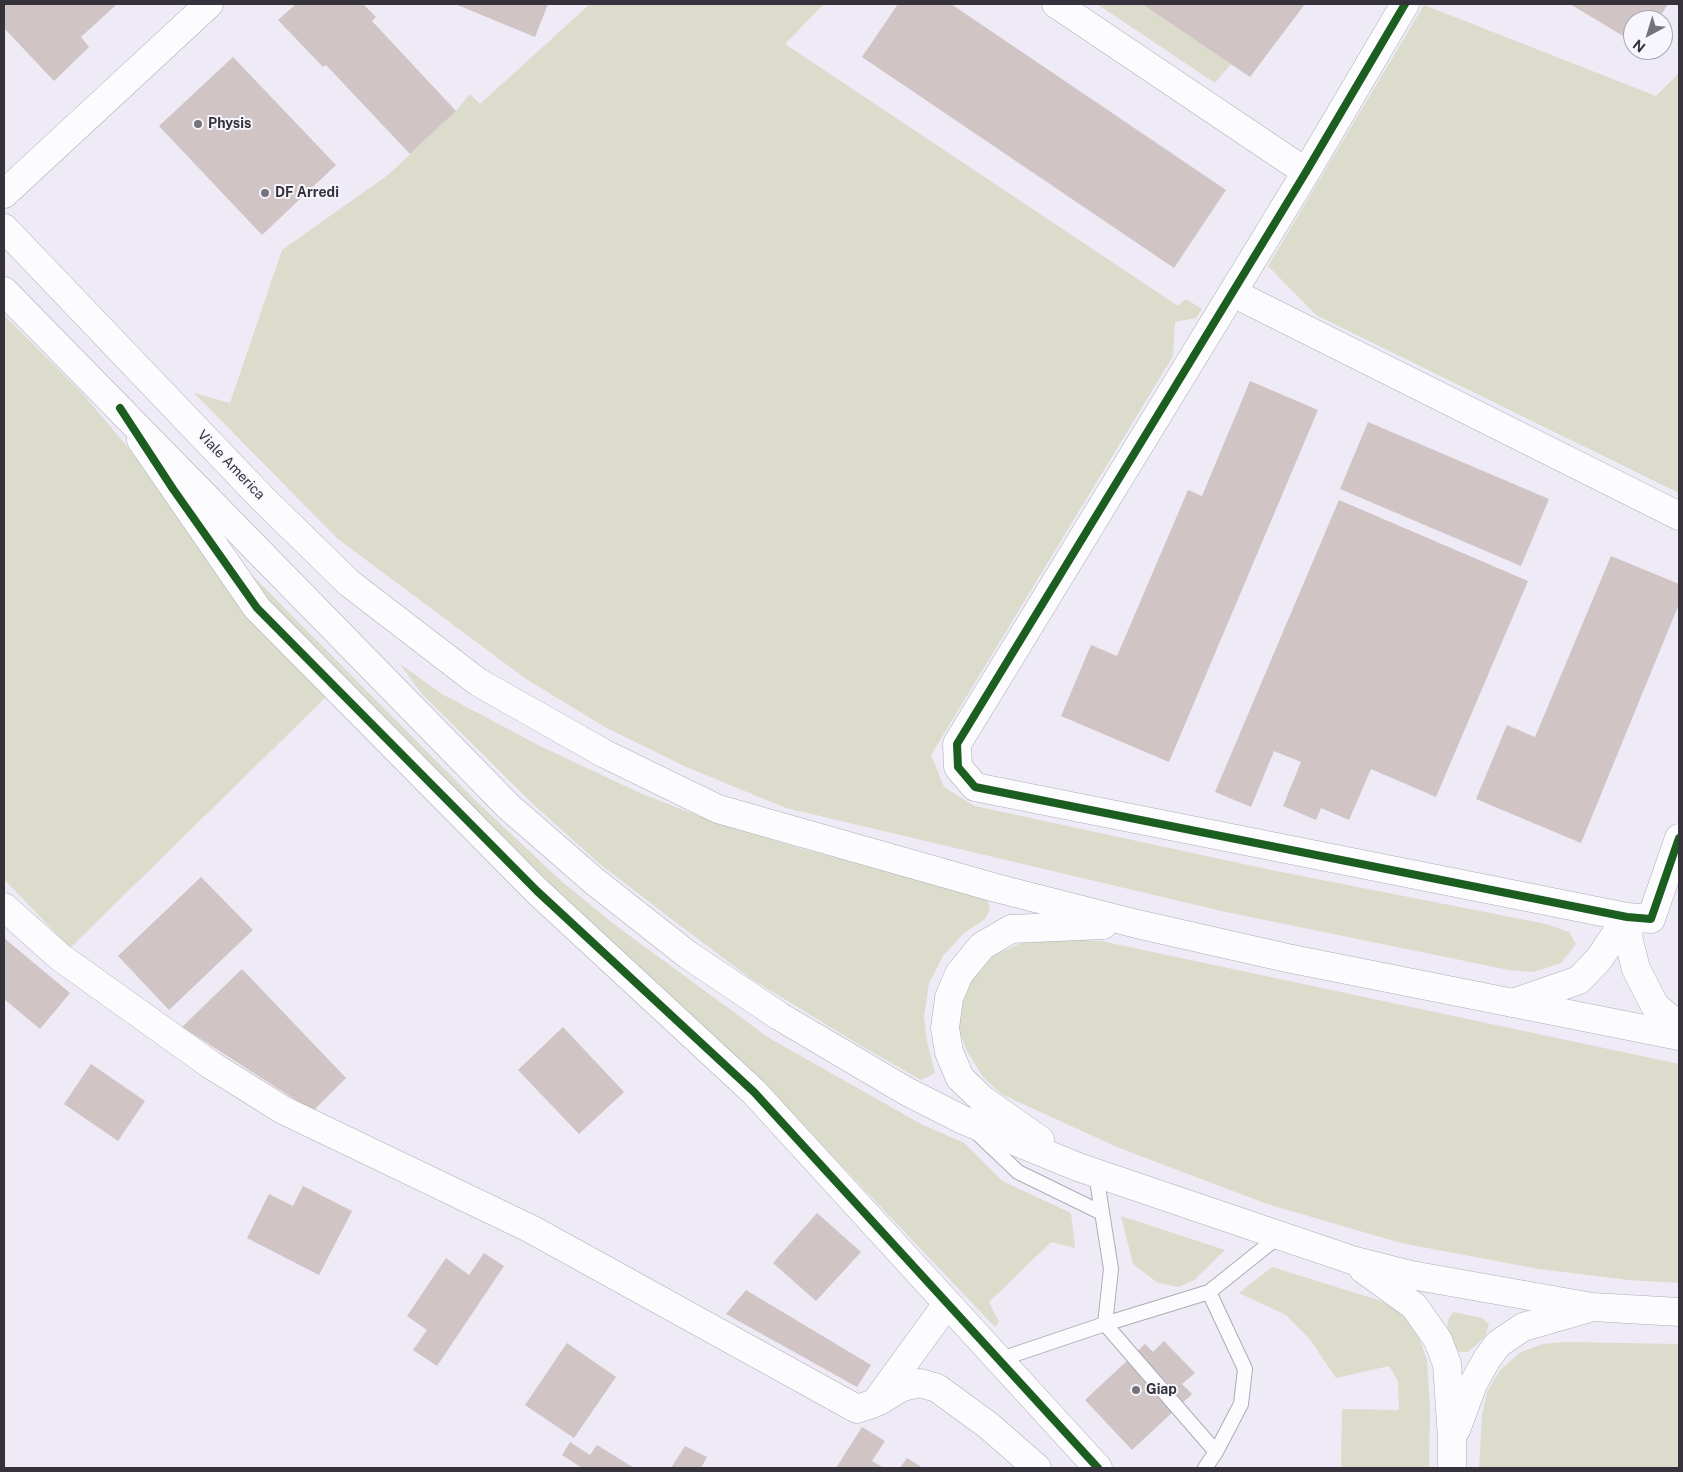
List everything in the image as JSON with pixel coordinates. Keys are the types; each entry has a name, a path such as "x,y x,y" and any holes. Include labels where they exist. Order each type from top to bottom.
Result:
{"street":[{"path":"4,194 209,4"},
{"path":"1056,4 1306,172"},
{"path":"1405,4 1233,293 957,744 958,768 974,787 1627,917 1651,919 1679,838"},
{"name":"Viale America","path":"4,228 262,498 349,583 478,682 605,754 718,809 996,888 1137,924"},
{"path":"4,291 509,806 594,881 688,956 779,1016 906,1092 963,1120 1087,1170 1279,1236 1352,1260 1411,1275 1592,1307 1679,1312"},
{"path":"1233,293 1679,516"},
{"path":"120,408 173,489 257,608 537,891 754,1092 1098,1468"},
{"path":"4,906 68,963 212,1065 283,1110 531,1229 857,1409 876,1403 902,1387 920,1383 937,1388 989,1426 1037,1468"},
{"path":"1514,1003 1579,980 1599,959 1627,917"},
{"path":"1627,917 1629,941 1636,969 1655,1006 1679,1026"},
{"path":"1087,1170 984,1100 960,1078 949,1052 945,1028 948,998 959,974 982,946 1011,929 1137,924 1287,958 1679,1036"},
{"path":"1352,1260 1414,1306 1438,1340 1447,1364 1452,1468"},
{"path":"876,1403 947,1304"},
{"path":"1452,1438 1473,1384 1498,1344 1523,1327 1592,1307"}],"lane":[{"path":"963,1120 1018,1172 1102,1213"},
{"path":"1087,1170 1102,1213 1110,1269 1105,1324 1216,1452"},
{"path":"998,1360 1209,1292 1279,1236"},
{"path":"1205,1468 1216,1452 1241,1404 1245,1369 1209,1292"}],"green space":[{"path":"590,4 824,4 785,44 1178,306 1186,299 1202,309 1196,318 1175,322 1173,356 931,755 944,787 975,806 1271,870 1546,924 1569,932 1576,944 1561,963 1533,972 1509,970 1226,912 786,808 684,766 605,727 526,679 338,539 194,393 230,403 282,250 388,175 456,111 470,94 480,104"},
{"path":"1097,4 1142,4 1231,64 1215,83"},
{"path":"1424,5 1656,96 1679,73 1679,493 1316,315 1268,266"},
{"path":"4,315 82,393 152,476 216,572 247,613 326,697 70,948 4,879"},
{"path":"239,562 475,800 561,881 619,928 769,1038 921,1124 964,1143 1002,1181 1071,1213 1075,1248 1051,1242 989,1302 999,1322 995,1327 744,1063 687,1015 550,892 268,607"},
{"path":"400,664 442,694 542,747 640,793 714,822 803,849 983,897 988,901 990,910 984,920 964,933 943,956 929,983 924,1016 927,1041 935,1073 921,1080 858,1044 750,978 670,918 600,864 535,806 422,694"},
{"path":"1034,937 1101,941 1679,1064 1679,1283 1629,1280 1539,1269 1401,1243 1267,1204 1117,1147 1001,1094 983,1077 967,1051 959,1031 959,1008 967,985 993,956"},
{"path":"1121,1216 1225,1250 1194,1280 1179,1287 1158,1283 1133,1264"},
{"path":"1272,1267 1378,1300 1393,1307 1406,1318 1420,1340 1427,1360 1430,1409 1429,1468 1341,1468 1342,1409 1399,1410 1398,1381 1389,1366 1336,1378 1309,1338 1286,1315 1239,1293"},
{"path":"1453,1312 1482,1318 1489,1324 1485,1337 1468,1352 1458,1352 1447,1328 1449,1318"},
{"path":"1566,1342 1679,1344 1679,1468 1479,1468 1482,1416 1487,1392 1500,1370 1521,1352 1543,1344"}],"building":[{"path":"4,4 117,4 81,37 89,47 54,81 4,28"},
{"path":"296,4 363,4 376,17 372,21 456,111 410,154 326,65 323,67 278,20"},
{"path":"455,4 548,4 535,37"},
{"path":"898,4 951,4 1226,190 1174,268 862,57"},
{"path":"1142,4 1305,4 1250,77"},
{"path":"1570,4 1668,4 1664,10 1623,10 1623,36"},
{"path":"233,57 336,165 262,235 159,126"},
{"path":"1250,381 1318,410 1169,762 1061,716 1091,645 1117,656 1188,490 1202,496"},
{"path":"1368,422 1549,499 1521,566 1340,489"},
{"path":"1339,500 1528,581 1436,797 1371,769 1349,820 1321,808 1316,820 1283,806 1301,762 1274,751 1251,807 1215,792"},
{"path":"1611,556 1679,584 1679,604 1581,843 1476,799 1507,725 1535,737"},
{"path":"201,877 253,930 169,1010 118,956"},
{"path":"4,938 70,993 40,1029 4,999"},
{"path":"242,969 346,1078 313,1111 182,1027"},
{"path":"563,1027 624,1092 579,1134 518,1070"},
{"path":"91,1064 145,1101 118,1141 64,1104"},
{"path":"303,1186 352,1211 319,1275 247,1238 269,1194 293,1206"},
{"path":"817,1213 861,1252 816,1301 773,1263"},
{"path":"484,1253 504,1266 437,1366 413,1350 427,1330 407,1316 446,1258 469,1275"},
{"path":"746,1290 871,1365 857,1387 726,1314"},
{"path":"1164,1341 1195,1373 1182,1384 1192,1394 1132,1450 1085,1400 1145,1344 1153,1352"},
{"path":"567,1343 616,1377 574,1438 525,1405"},
{"path":"862,1427 885,1441 872,1461 884,1468 836,1468"},
{"path":"570,1442 590,1455 597,1445 634,1468 582,1468 562,1455"},
{"path":"685,1446 707,1457 701,1468 671,1468"},
{"path":"907,1458 923,1468 900,1468"}],"cycle path":[{"path":"1405,4 1306,172 957,744 958,767 975,787 1627,917 1651,919 1679,838"},
{"path":"120,408 173,489 257,608 537,891 754,1092 1098,1468"}],"place":[{"name":"Physis","path":"198,124"},
{"name":"DF Arredi","path":"265,193"},
{"name":"Giap","path":"1136,1390"}]}
